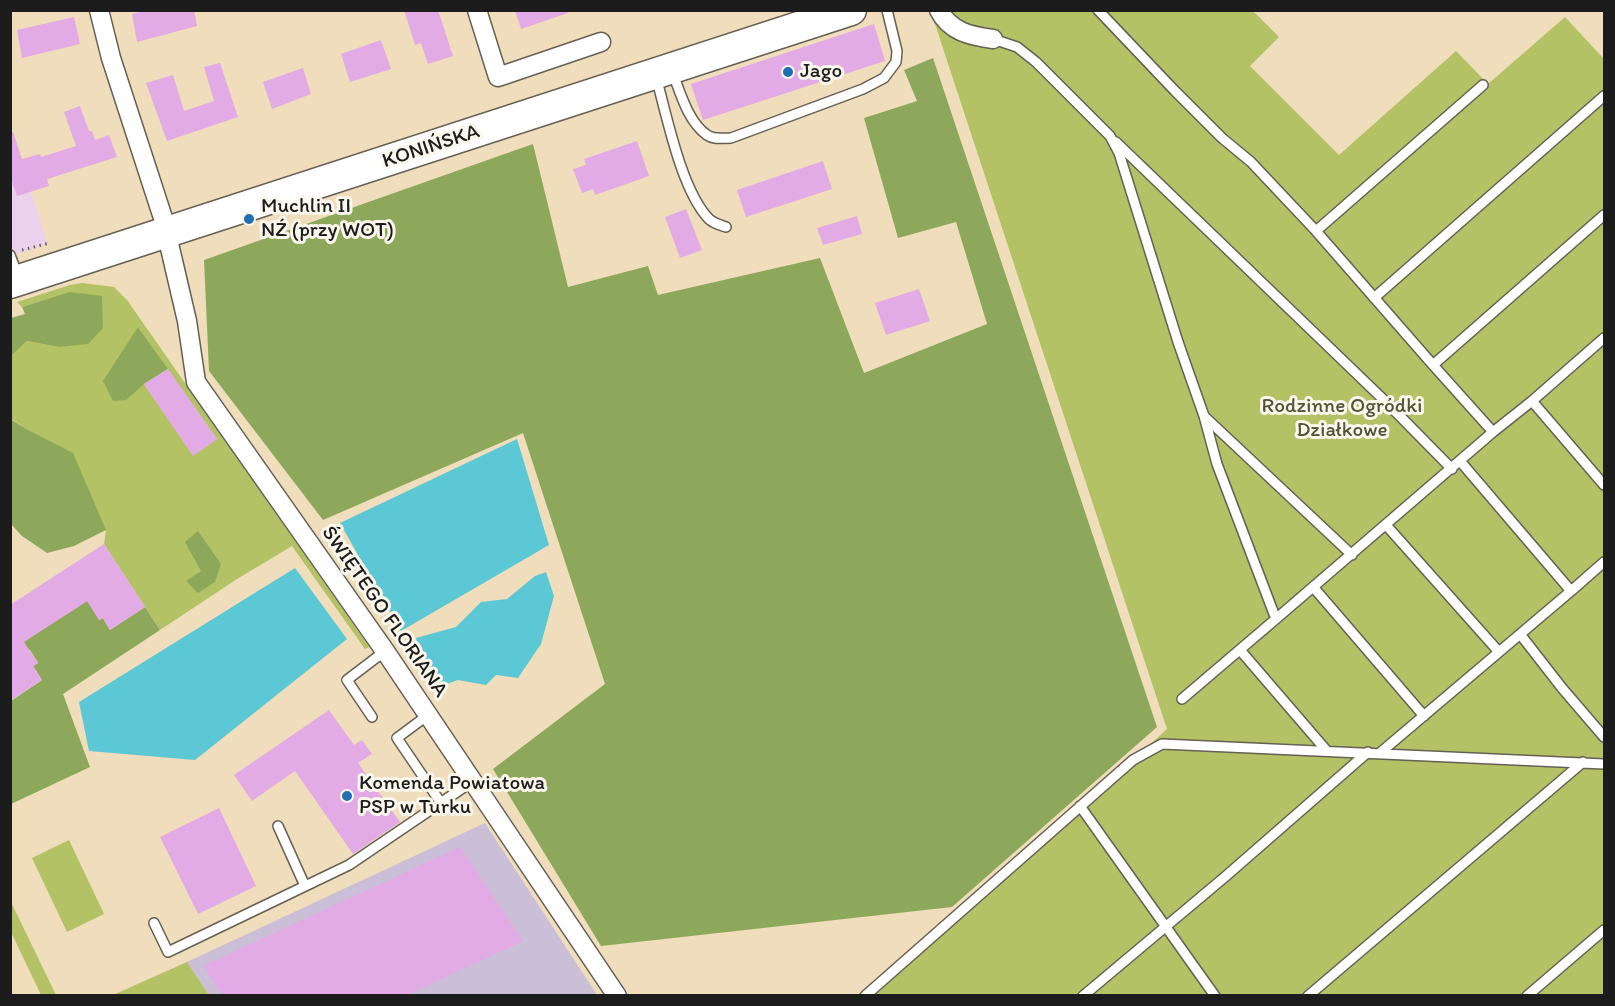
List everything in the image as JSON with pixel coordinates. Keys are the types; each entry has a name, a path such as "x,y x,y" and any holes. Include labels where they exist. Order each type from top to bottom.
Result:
{"main road":[{"name":"KONIŃSKA","path":"13,273 165,233 851,10"}],"street":[{"name":"ŚWIĘTEGO FLORIANA","path":"99,10 111,58 163,218 187,321 196,382 385,651 617,996"},
{"path":"477,10 498,77 601,42"},
{"path":"939,10 944,20 960,32 993,39"}],"lane":[{"path":"663,72 696,123 707,135 716,138 731,138 863,89 884,78 896,62 897,51 887,10"},
{"path":"1098,10 1206,122 1251,162 1316,231 1493,432"},
{"path":"993,39 1017,47 1036,62 1452,469"},
{"path":"663,72 684,177 697,204 711,222 726,226"},
{"path":"1316,231 1483,85"},
{"path":"1374,298 1605,96"},
{"path":"1110,136 1119,153 1178,342 1204,416 1217,464 1277,618"},
{"path":"1433,365 1605,215"},
{"path":"1182,699 1493,432 1603,343"},
{"path":"1532,401 1605,485"},
{"path":"1204,416 1352,555"},
{"path":"1460,461 1570,591"},
{"path":"1386,525 1499,652"},
{"path":"1382,752 1605,562"},
{"path":"1314,588 1424,716"},
{"path":"1520,634 1562,688 1605,737"},
{"path":"1239,650 1326,750"},
{"path":"372,717 347,680 385,651"},
{"path":"428,716 397,738 441,803"},
{"path":"865,996 1133,760 1162,744 1382,752 1605,764"},
{"path":"1083,996 1368,752"},
{"path":"1308,996 1583,762"},
{"path":"154,923 168,952 349,865 472,782"},
{"path":"1080,806 1167,925 1215,996"},
{"path":"278,826 305,886"},
{"path":"1527,996 1605,930"}],"shaded area":[{"path":"10,129 48,244 11,256 10,256"},
{"path":"485,823 597,995 209,995 187,962"}],"green space":[{"name":"Rodzinne Ogródki Działkowe","path":"947,10 1253,11 1279,37 1250,66 1339,155 1456,51 1488,84 1565,17 1604,59 1604,995 874,996 1167,729 932,15"},
{"path":"933,58 1157,727 952,907 601,946 493,769 605,684 523,433 323,520 209,371 204,260 533,144 568,287 648,266 658,295 820,258 864,373 987,324 956,222 898,238 864,118 917,101 904,70"},
{"path":"82,283 114,287 127,300 369,647 365,649 292,546 160,630 104,544 106,530 30,431 11,419 11,356 27,341 58,347 69,292 22,307 17,302","holes":["138,327 217,439 193,455 144,384"]},
{"path":"69,292 102,296 103,328 88,344 58,347 27,341 11,356 11,318 25,314 22,307"},
{"path":"138,327 168,369 144,384 126,400 113,401 103,381"},
{"path":"10,419 73,453 106,530 74,546 47,553 22,536 11,524"},
{"path":"198,531 221,564 215,582 198,593 186,581 201,571 185,542"},
{"path":"90,599 99,620 103,618 110,630 145,607 160,630 63,694 90,767 11,804 11,701 42,680 33,666 38,663 30,650 20,644"},
{"path":"69,840 104,914 67,932 32,858"},
{"path":"11,902 56,995 41,995 11,932"},
{"path":"187,962 209,995 113,995"}],"water":[{"path":"517,439 549,545 401,631 340,523"},
{"path":"295,568 347,639 195,760 89,751 79,702"},
{"path":"546,572 554,596 541,644 518,678 496,675 486,685 458,680 441,686 423,679 416,638 456,627 481,602 507,599 535,576"}],"building":[{"path":"147,10 194,10 197,26 137,42 132,14"},
{"path":"404,10 438,10 453,56 428,64 421,43 415,45"},
{"path":"515,10 568,10 568,13 521,29"},
{"path":"74,17 80,44 22,58 17,30"},
{"name":"Jago","path":"874,24 885,61 703,120 691,84"},
{"path":"381,40 391,69 350,82 341,54"},
{"path":"220,63 238,117 167,141 146,83 173,75 184,111 214,101 204,67"},
{"path":"303,68 311,94 272,109 263,82"},
{"path":"80,106 89,131 92,131 95,140 109,135 117,157 47,179 49,186 17,196 10,176 10,132 13,132 22,159 40,154 41,157 76,146 64,112"},
{"path":"637,141 649,176 595,195 593,189 582,193 573,169 586,165 584,159"},
{"path":"823,161 832,189 746,217 737,190"},
{"path":"686,209 702,250 680,258 665,217"},
{"path":"857,216 862,234 823,245 817,228"},
{"path":"919,289 930,321 886,335 875,303"},
{"path":"168,369 217,439 193,456 144,384"},
{"path":"104,544 145,607 110,630 103,618 99,620 87,601 24,642 38,663 33,666 42,680 10,701 10,605"},
{"name":"Komenda Powiatowa PSP w Turku","path":"329,710 354,745 362,740 372,754 358,763 400,822 353,854 295,771 252,801 234,775"},
{"path":"219,808 256,886 198,914 160,837"},
{"path":"460,847 523,941 405,996 223,996 203,966"}],"place":[{"name":"Jago","path":"788,72"},
{"name":"Muchlin II NŹ (przy WOT)","path":"249,219"},
{"name":"Komenda Powiatowa PSP w Turku","path":"347,796"}]}
